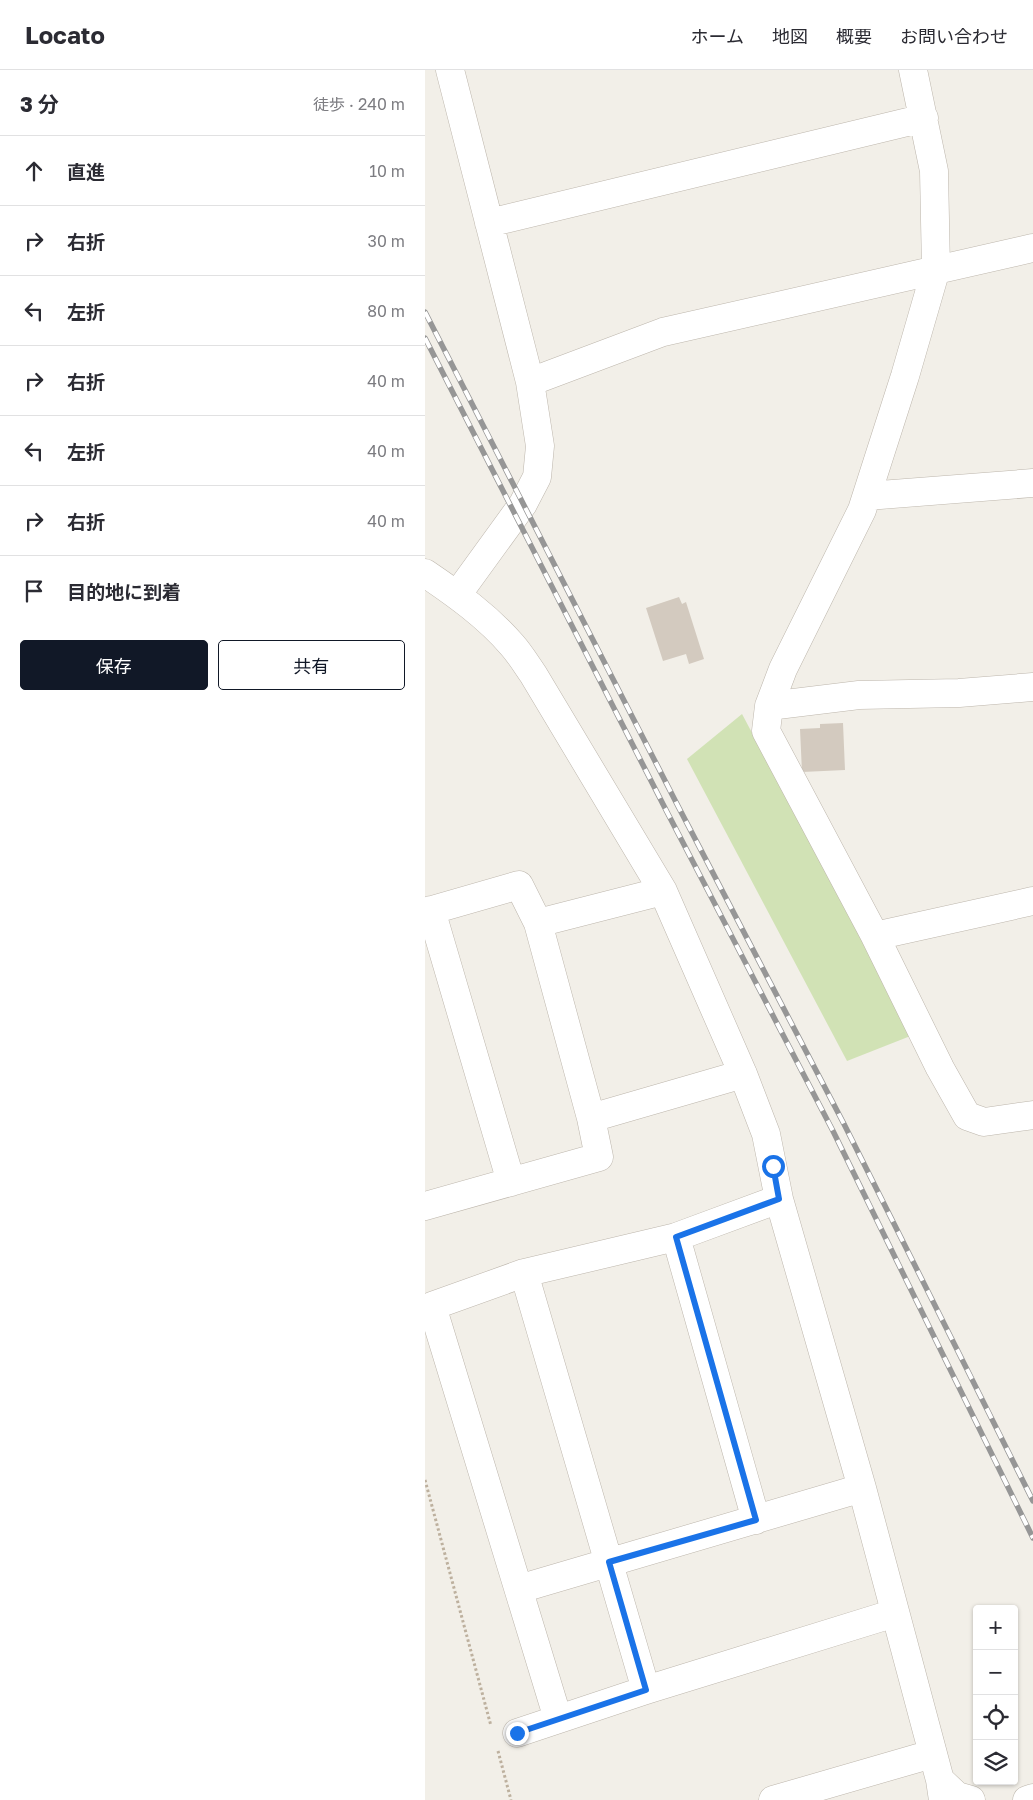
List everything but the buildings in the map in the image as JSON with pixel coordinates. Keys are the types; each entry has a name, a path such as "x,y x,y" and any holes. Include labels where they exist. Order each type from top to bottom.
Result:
{"street":[{"path":"450,70 530,382 540,446 537,477 523,504 457,595"},
{"path":"913,70 934,171 936,269 863,510 783,669 769,706 766,731 875,936 939,1068 967,1116 983,1122 1033,1115"},
{"path":"489,224 924,118"},
{"path":"530,382 663,332 1033,248"},
{"path":"867,496 1033,483"},
{"path":"425,573 457,595 489,621 512,646 533,674 663,891 743,1074 766,1134 779,1199 862,1488 941,1790 971,1800"},
{"path":"769,706 859,695 959,693 1033,687"},
{"path":"425,1206 511,1182 599,1157 591,1118 538,924 519,885 428,911 511,1182"},
{"path":"538,924 663,891"},
{"path":"875,936 1033,901"},
{"path":"591,1118 743,1074"},
{"path":"559,1719 432,1306 524,1273 676,1237 779,1199"},
{"path":"676,1237 756,1520"},
{"path":"524,1273 646,1690"},
{"path":"519,1589 862,1488"},
{"path":"502,1737 895,1613"},
{"path":"773,1800 931,1754"},
{"path":"1027,1800 1033,1798"}],"path":[{"path":"425,1480 502,1737 511,1800"}],"green space":[{"path":"742,714 913,1035 847,1061 687,759"}],"railway":[{"path":"425,312 679,808 844,1124 1033,1501"},
{"path":"425,338 667,812 833,1131 1033,1538"}],"route":[{"path":"517,1733 646,1690 609,1562 756,1520 676,1237 779,1199 773,1166"}]}
